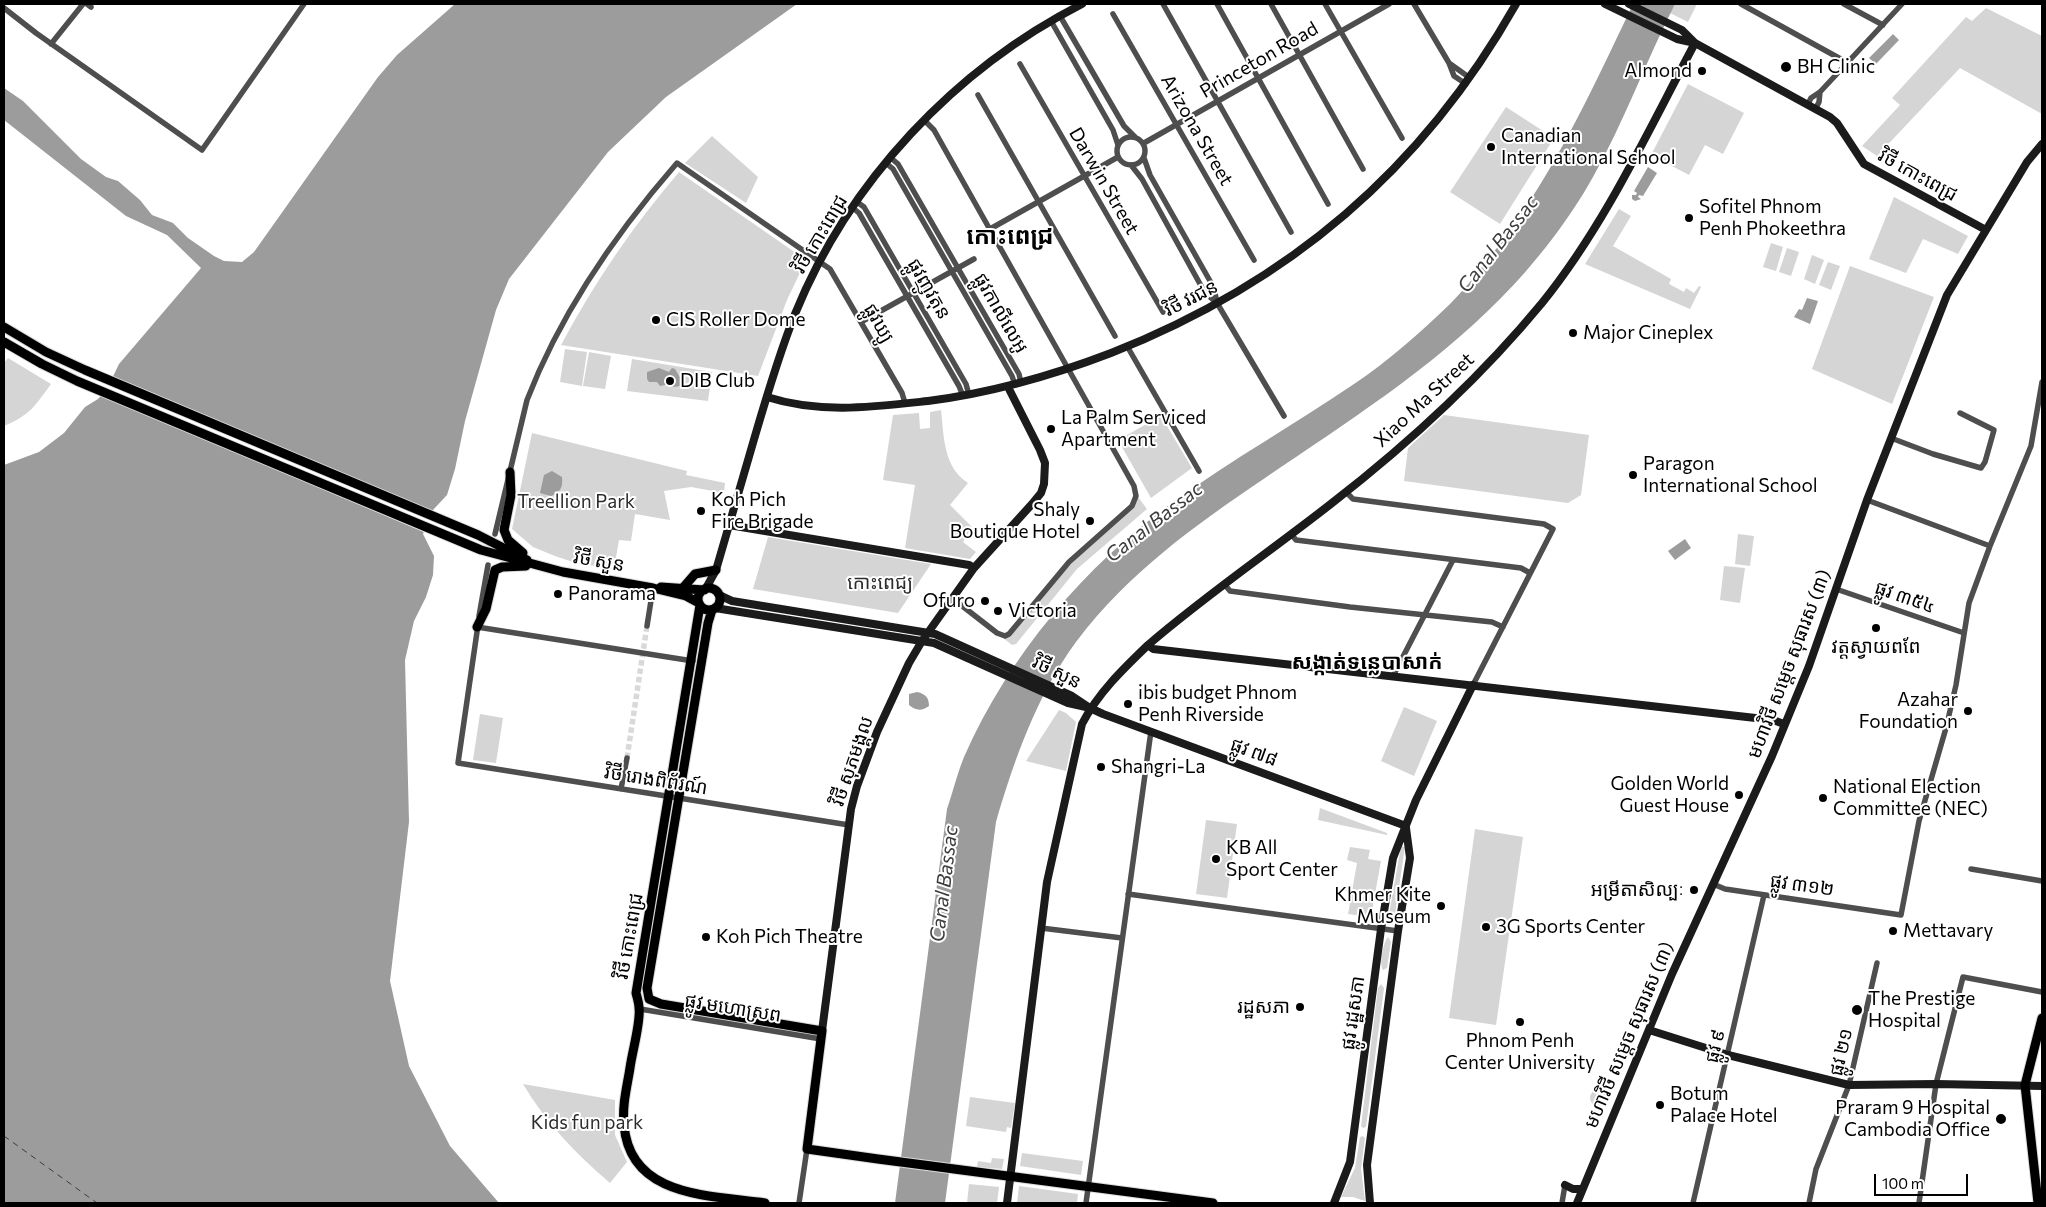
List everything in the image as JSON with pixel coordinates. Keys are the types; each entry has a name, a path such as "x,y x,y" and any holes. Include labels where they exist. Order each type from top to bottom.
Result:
{"main road":[{"name":"វិថី កោះពេជ្រ","path":"705,590 716,570 767,398 795,313 820,262 855,205 888,160 924,120 958,87 985,65 1051,21 1082,4"},
{"name":"វិថី វរជន","path":"767,398 812,408 840,408 905,404 966,396 1015,385 1069,369 1127,346 1216,304 1286,261 1330,228 1355,206 1428,132 1468,81 1516,4"},
{"name":"វិថី កោះពេជ្រ","path":"1629,4 1682,30 1696,43 1816,108 1837,123 1864,164 1986,230"},
{"name":"វិថី កោះពេជ្រ","path":"1608,5 1677,39 1696,43"},
{"name":"Xiao Ma Street","path":"1007,1203 1051,864 1082,724 1090,708 1122,670 1148,644 1346,492 1448,404 1520,328 1564,274 1596,227 1696,43"},
{"name":"មហាវិថី សម្តេច សុធារស (៣)","path":"1577,1203 1649,1030 1808,666 1867,500 1947,295 2027,162 2042,144"},
{"path":"4,327 60,359 478,535 538,566"},
{"path":"4,342 54,370 473,547 498,556 538,566"},
{"name":"វិថី សុភមង្គល","path":"807,1148 849,825 854,797 870,749 909,664 927,632 974,568 1041,493 1044,484 1045,468 1040,450 1015,385"},
{"path":"510,472 511,495 504,533 508,540 538,566"},
{"path":"729,525 969,565 974,568"},
{"path":"478,627 486,609 494,570 502,567 538,566"},
{"name":"វិថី សួន","path":"538,566 653,588 686,596 699,604"},
{"name":"វិថី កោះពេជ្រ","path":"716,570 718,594"},
{"path":"682,589 695,574 716,570"},
{"name":"វិថី សួន","path":"653,588 705,590"},
{"path":"711,589 718,594 720,602 714,609 705,609 699,604 699,595 705,590 711,589"},
{"name":"វិថី សួន","path":"718,594 732,601 935,634 995,665 1090,708"},
{"name":"វិថី កោះពេជ្រ","path":"649,999 647,988 674,798 696,662 699,604"},
{"name":"វិថី កោះពេជ្រ","path":"696,662 714,609"},
{"name":"វិថី សួន","path":"714,609 934,643 995,665"},
{"path":"1148,644 1153,649 1773,720 1784,724"},
{"name":"ផ្លូវ រដ្ឋសភា","path":"1334,1203 1350,1162 1381,929 1393,858 1416,800 1473,685"},
{"name":"ផ្លូវ ៧៨","path":"1090,708 1406,826"},
{"name":"វិថី កោះពេជ្រ","path":"674,798 636,993 640,1009 624,1110 625,1134 634,1158 651,1177 670,1187 689,1192 765,1203"},
{"name":"ផ្លូវ រដ្ឋសភា","path":"1370,1203 1366,1165 1410,858 1406,826"},
{"name":"ផ្លូវ មហោស្រព","path":"649,999 661,1004 821,1035"},
{"path":"2038,1203 2025,1085 2042,1019"},
{"path":"1649,1030 1728,1055 1849,1085 2042,1086"},
{"path":"807,1148 878,1160 1213,1203"},
{"path":"1565,1185 1573,1189 1582,1189"}],"street":[{"path":"51,44 83,4"},
{"path":"4,8 51,44 202,150 304,4"},
{"path":"1163,4 1291,232"},
{"path":"1217,4 1328,204"},
{"path":"1271,4 1364,169"},
{"path":"1325,4 1402,138"},
{"name":"Princeton Road","path":"1144,143 1389,4"},
{"path":"1414,4 1449,63 1454,76 1468,81"},
{"path":"1741,4 1848,62"},
{"path":"1844,4 1883,25"},
{"path":"1808,104 1811,98 1820,92 1902,4"},
{"name":"Arizona Street","path":"1113,14 1254,260"},
{"path":"1051,21 1113,130 1118,145 1118,157 1124,164 1138,164 1144,158 1146,152 1144,143 1124,126 1060,16"},
{"name":"Darwin Street","path":"1020,64 1163,312"},
{"path":"1092,92 1101,87"},
{"path":"1816,108 1820,92"},
{"path":"978,95 1115,336"},
{"path":"924,120 934,130 1069,369 1134,486 1136,496 1132,506 1069,562 1009,634 1005,636 997,633 952,598"},
{"path":"1118,145 1126,138 1135,137"},
{"path":"990,229 1118,157"},
{"path":"1144,158 1150,175 1214,288 1216,304"},
{"name":"ផ្លូវកាលីលេអូ","path":"888,160 898,164 1019,374 1015,385"},
{"name":"ផ្លូវកាលីលេអូ","path":"888,160 1012,376 1015,385"},
{"name":"ផ្លូវឃ្យូ","path":"510,472 528,400 536,378 565,320 610,246 645,200 677,163 830,269 902,394 905,404"},
{"path":"1131,165 1142,179 1205,293 1216,304 1284,416"},
{"name":"ផ្លូវញូវតុន","path":"855,205 864,208 966,396"},
{"path":"1172,233 1180,228"},
{"path":"861,322 974,259"},
{"path":"1127,346 1199,470"},
{"path":"1964,633 1969,603 2031,446 2039,418 2042,382"},
{"path":"1891,438 1933,454 1981,468 1985,462 1994,430 1960,413"},
{"path":"495,534 510,472"},
{"path":"1346,492 1353,499 1544,524 1553,529 1473,685"},
{"path":"1867,500 1990,546"},
{"path":"1291,534 1296,540 1521,568 1530,574"},
{"path":"1394,676 1453,560"},
{"path":"488,566 478,627 696,662"},
{"path":"1225,585 1230,591 1350,607 1492,622 1503,627"},
{"path":"647,626 653,588"},
{"name":"ផ្លូវ ៣៥៤","path":"1836,588 1964,633"},
{"name":"វិថី រោងពិព័រណ៍","path":"478,627 458,763 849,825"},
{"name":"ផ្លូវ ៣១២","path":"1713,884 1725,889 1901,915 1919,821 1946,728 1956,685 1964,633"},
{"path":"1086,1203 1150,731"},
{"path":"621,789 626,758"},
{"path":"1971,869 2042,881"},
{"path":"1128,894 1398,932"},
{"name":"ផ្លូវ ៩","path":"1693,1203 1764,895"},
{"path":"1042,928 1122,938"},
{"name":"ផ្លូវ ២១","path":"1809,1203 1816,1169 1849,1085 1876,963"},
{"path":"1919,1203 1936,1084 1963,977 2042,992"},
{"path":"640,1009 649,999"},
{"name":"ផ្លូវ មហោស្រព","path":"640,1009 821,1035"},
{"name":"វិថី សុភមង្គល","path":"799,1203 807,1148"},
{"path":"1562,1203 1565,1185"}],"green space":[{"path":"1675,4 1697,4 1688,22 1670,13"},
{"path":"1986,8 2042,36 2042,114 1960,68 1877,156 1862,146 1900,105 1892,98 1966,17 1972,21"},
{"path":"1688,84 1744,113 1723,154 1705,145 1689,175 1651,155"},
{"path":"1506,107 1554,138 1500,224 1450,192"},
{"path":"712,136 758,177 746,203 685,163"},
{"path":"679,172 806,260 787,300 758,376 561,345 587,299 615,256"},
{"path":"1894,197 1968,236 1958,254 1923,239 1906,273 1869,259"},
{"path":"1619,209 1631,216 1613,246 1671,279 1669,284 1684,292 1686,288 1694,293 1699,286 1701,287 1690,309 1585,264"},
{"path":"1771,243 1783,247 1776,271 1763,267"},
{"path":"1787,248 1799,252 1791,276 1779,272"},
{"path":"1812,255 1824,260 1815,284 1804,279"},
{"path":"1828,262 1840,266 1831,290 1819,285"},
{"path":"1850,266 1934,297 1892,404 1812,369"},
{"path":"565,349 587,352 582,386 560,382"},
{"path":"589,352 611,356 605,389 583,386"},
{"path":"8,358 51,384 26,414 4,426 4,363"},
{"name":"DIB Club","path":"632,359 712,372 708,401 627,391"},
{"path":"941,410 944,440 949,460 960,476 968,483 950,505 972,527 963,542 976,552 970,559 905,548 915,485 883,480 893,415 919,413 920,429 930,428 930,412"},
{"path":"1444,415 1589,435 1581,495 1568,503 1404,481 1408,448"},
{"path":"1161,416 1192,468 1151,498 1118,440"},
{"name":"Treellion Park","path":"532,433 687,471 686,475 725,483 724,493 691,487 664,491 670,520 635,514 631,541 619,540 614,569 576,563 533,547 512,529"},
{"path":"1138,497 1147,509 1077,569 1016,644 1012,645 997,633 1005,636 1046,589"},
{"path":"1738,534 1754,536 1750,566 1735,564"},
{"name":"កោះពេជ្យ","path":"768,537 931,564 898,613 753,589"},
{"path":"1724,566 1745,568 1740,603 1720,600"},
{"path":"1404,707 1437,721 1414,776 1381,761"},
{"path":"1059,710 1066,713 1076,722 1066,771 1026,761"},
{"path":"480,714 503,718 496,763 473,760"},
{"path":"1320,808 1387,833 1387,835 1318,820"},
{"name":"KB All Sport Center","path":"1206,820 1237,824 1227,898 1196,894"},
{"name":"3G Sports Center","path":"1475,829 1523,837 1496,1025 1449,1018"},
{"path":"1401,846 1405,847 1394,921 1390,923 1388,920"},
{"path":"1350,847 1370,850 1368,859 1381,861 1371,916 1369,917 1348,914 1357,863 1347,860"},
{"path":"1388,937 1391,942 1387,968 1383,970 1381,963 1382,954"},
{"path":"1381,984 1384,988 1366,1127 1363,1128 1361,1126 1378,988"},
{"name":"Kids fun park","path":"523,1084 615,1100 615,1135 627,1162 610,1183 562,1137"},
{"path":"1599,1089 1605,1092 1608,1098 1605,1104 1599,1107 1593,1104 1590,1098 1593,1092"},
{"path":"970,1097 1015,1103 1011,1128 1007,1127 1006,1132 966,1126"},
{"path":"1363,1136 1365,1138 1361,1169 1365,1201 1353,1197 1341,1197 1355,1168 1360,1137"},
{"path":"1022,1153 1083,1161 1081,1175 1020,1166"},
{"path":"992,1158 1004,1159 1002,1169 977,1167 978,1161 991,1163"},
{"path":"969,1184 999,1187 997,1203 967,1203"},
{"path":"1019,1186 1078,1194 1077,1203 1017,1203"}],"water":[{"path":"455,4 797,4 666,97 608,152 509,279 496,310 465,421 455,469 447,495 432,511 423,534 434,556 433,575 426,597 414,621 405,660 409,822 390,981 409,1066 450,1146 499,1203 4,1203 4,465 39,452 64,433 85,407 98,399 107,389 119,364 201,268 167,235 126,216 4,120 4,88 23,101 81,159 106,177 118,181 140,200 152,215 173,223 188,238 214,256 224,261 242,262 254,252 378,77 397,55"},
{"name":"Canal Bassac","path":"1633,4 1675,4 1615,135 1593,177 1551,241 1526,271 1473,325 1417,372 1213,514 1163,552 1117,594 1096,617 1062,662 1028,729 996,822 945,1203 895,1203 947,809 964,757 982,719 1003,683 1053,615 1111,553 1176,500 1367,375 1415,336 1455,299 1473,279 1508,233 1549,171 1584,105"},
{"path":"1893,34 1899,40 1876,64 1869,58"},
{"path":"1648,167 1657,173 1643,196 1639,195 1638,197 1641,199 1635,201 1632,199 1632,195 1636,195 1637,193 1634,191"},
{"path":"1807,298 1818,301 1810,324 1794,317 1799,309 1802,310"},
{"path":"659,368 669,372 672,368 675,369 681,379 680,386 674,387 669,384 660,386 657,382 649,382 647,372"},
{"path":"552,471 562,477 561,489 551,496 540,493 544,475"},
{"path":"1685,539 1691,548 1675,560 1668,551"},
{"path":"917,692 926,697 929,706 919,710 909,705 909,694"}],"pier":[{"path":"112,376 435,512 426,533 99,394"}],"ferry route":[{"path":"4,1136 97,1203"}],"tunnel":[{"path":"627,758 647,626"}],"place":[{"name":"BH Clinic","path":"1786,67"},
{"name":"Almond","path":"1702,71"},
{"name":"Canadian International School","path":"1491,147"},
{"name":"Sofitel Phnom Penh Phokeethra","path":"1689,218"},
{"name":"CIS Roller Dome","path":"656,320"},
{"name":"Major Cineplex","path":"1573,333"},
{"name":"DIB Club","path":"670,381"},
{"name":"La Palm Serviced Apartment","path":"1051,429"},
{"name":"Paragon International School","path":"1633,475"},
{"name":"Koh Pich Fire Brigade","path":"701,511"},
{"name":"Shaly Boutique Hotel","path":"1090,521"},
{"name":"Panorama","path":"558,594"},
{"name":"Ofuro","path":"985,601"},
{"name":"Victoria","path":"998,611"},
{"name":"វត្តស្វាយពពែ","path":"1876,628"},
{"name":"ibis budget Phnom Penh Riverside","path":"1128,704"},
{"name":"Azahar Foundation","path":"1968,711"},
{"name":"Shangri-La","path":"1101,767"},
{"name":"Golden World Guest House","path":"1739,795"},
{"name":"National Election Committee (NEC)","path":"1823,798"},
{"name":"KB All Sport Center","path":"1216,859"},
{"name":"អម្រីតាសិល្បៈ","path":"1694,890"},
{"name":"Khmer Kite Museum","path":"1441,906"},
{"name":"3G Sports Center","path":"1486,927"},
{"name":"Mettavary","path":"1893,931"},
{"name":"Koh Pich Theatre","path":"706,937"},
{"name":"រដ្ឋសភា","path":"1300,1007"},
{"name":"The Prestige Hospital","path":"1857,1010"},
{"name":"Phnom Penh Center University","path":"1520,1022"},
{"name":"Botum Palace Hotel","path":"1660,1105"},
{"name":"Praram 9 Hospital Cambodia Office","path":"2001,1119"}],"district":[{"name":"កោះពេជ្រ","path":"1010,236"},
{"name":"សង្កាត់ទន្លេបាសាក់","path":"1367,662"}]}
